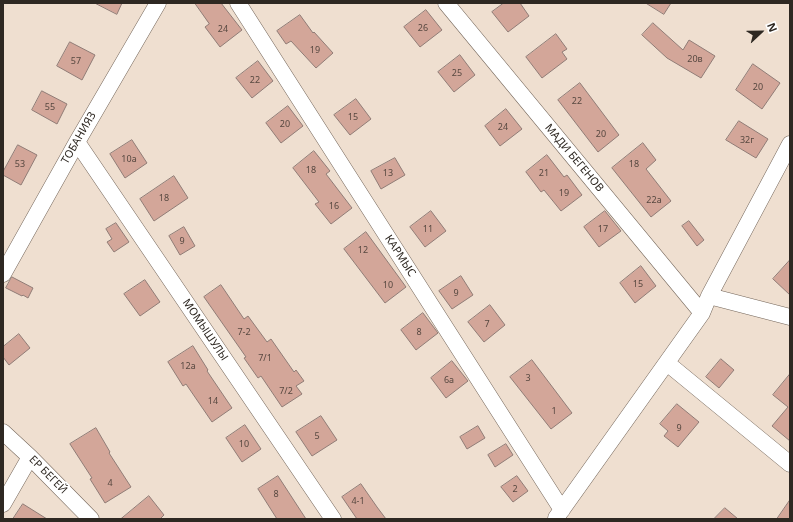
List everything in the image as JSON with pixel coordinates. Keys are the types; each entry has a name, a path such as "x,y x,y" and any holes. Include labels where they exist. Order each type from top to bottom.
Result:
{"street":[{"name":"ТОБАНИЯЗ","path":"3,274 77,142 158,3"},
{"name":"КАРМЫС","path":"238,3 558,514"},
{"name":"МАДИ БЕГЕНОВ","path":"446,3 702,313"},
{"name":"МОМЫШУЛЫ","path":"77,142 333,519"},
{"path":"558,514 702,313 709,296 790,144"},
{"path":"709,296 790,317"},
{"path":"667,363 790,464"},
{"name":"ЕР БЕГЕЙ","path":"3,432 30,457 91,519"},
{"path":"3,504 30,457"}],"building":[{"path":"95,3 122,3 117,14"},
{"path":"195,3 221,3 242,30 220,47 205,27 209,24"},
{"path":"504,3 520,3 529,16 508,32 492,12"},
{"path":"646,3 671,3 664,14"},
{"path":"426,10 442,30 420,47 404,27"},
{"path":"300,15 313,33 314,32 333,53 316,68 291,41 286,44 277,31"},
{"path":"653,23 683,50 689,40 715,56 701,78 667,58 642,35"},
{"path":"556,34 567,49 562,52 567,59 542,78 526,57"},
{"path":"70,42 95,55 82,80 57,66"},
{"path":"460,55 475,75 454,92 438,72"},
{"path":"258,61 273,81 252,98 236,78"},
{"path":"753,64 780,83 762,109 736,90"},
{"path":"580,83 619,135 598,152 558,100"},
{"path":"42,91 67,104 57,124 32,110"},
{"path":"356,99 371,119 350,135 334,115"},
{"path":"288,106 303,126 281,143 266,123"},
{"path":"506,109 522,129 500,146 485,126"},
{"path":"739,121 768,139 756,158 726,140"},
{"path":"132,140 147,163 125,178 110,154"},
{"path":"643,143 656,160 646,169 671,201 651,217 612,168"},
{"path":"18,145 37,155 21,185 3,175 3,172"},
{"path":"314,151 330,171 326,174 352,208 331,224 315,204 319,202 293,168"},
{"path":"547,155 564,177 567,175 582,195 561,211 544,190 541,192 526,172"},
{"path":"395,158 405,175 381,189 371,171"},
{"path":"174,176 188,198 154,221 140,199"},
{"path":"431,211 446,231 425,247 410,227"},
{"path":"605,211 621,231 599,247 584,227"},
{"path":"689,221 704,240 697,246 682,226"},
{"path":"116,223 129,242 114,252 107,242 112,239 106,229"},
{"path":"184,227 195,246 180,255 169,236"},
{"path":"366,232 406,287 385,303 344,249"},
{"path":"790,260 790,295 773,279"},
{"path":"641,266 656,286 635,303 620,283"},
{"path":"461,276 473,295 452,309 439,291"},
{"path":"12,277 33,288 28,298 6,288"},
{"path":"145,280 160,302 140,316 124,294"},
{"path":"221,285 244,319 248,316 267,342 271,339 294,372 296,370 304,381 296,386 302,394 282,407 261,376 258,378 244,358 246,357 204,297"},
{"path":"490,305 505,325 484,342 468,322"},
{"path":"423,313 438,333 416,350 401,330"},
{"path":"19,334 30,348 9,365 3,357 3,347"},
{"path":"193,346 208,370 207,371 232,408 212,422 186,384 183,386 168,362"},
{"path":"721,359 734,370 719,388 706,377"},
{"path":"532,360 572,413 551,429 510,377"},
{"path":"452,361 468,381 446,398 431,378"},
{"path":"790,374 790,441 772,426 788,407 773,395"},
{"path":"677,404 699,422 678,447 664,436 668,431 660,424"},
{"path":"321,416 337,440 312,456 296,432"},
{"path":"245,425 261,449 242,462 226,438"},
{"path":"478,426 485,438 467,449 460,437"},
{"path":"96,428 110,452 109,453 131,487 105,503 90,479 92,478 70,444"},
{"path":"506,444 513,455 495,467 488,455"},
{"path":"278,476 306,519 277,519 258,489"},
{"path":"517,476 528,491 513,502 501,487"},
{"path":"361,484 386,519 357,519 342,497"},
{"path":"149,496 164,515 160,519 121,519"},
{"path":"790,500 790,519 777,519"},
{"path":"23,504 47,519 13,519"},
{"path":"725,508 738,519 714,519"}]}
